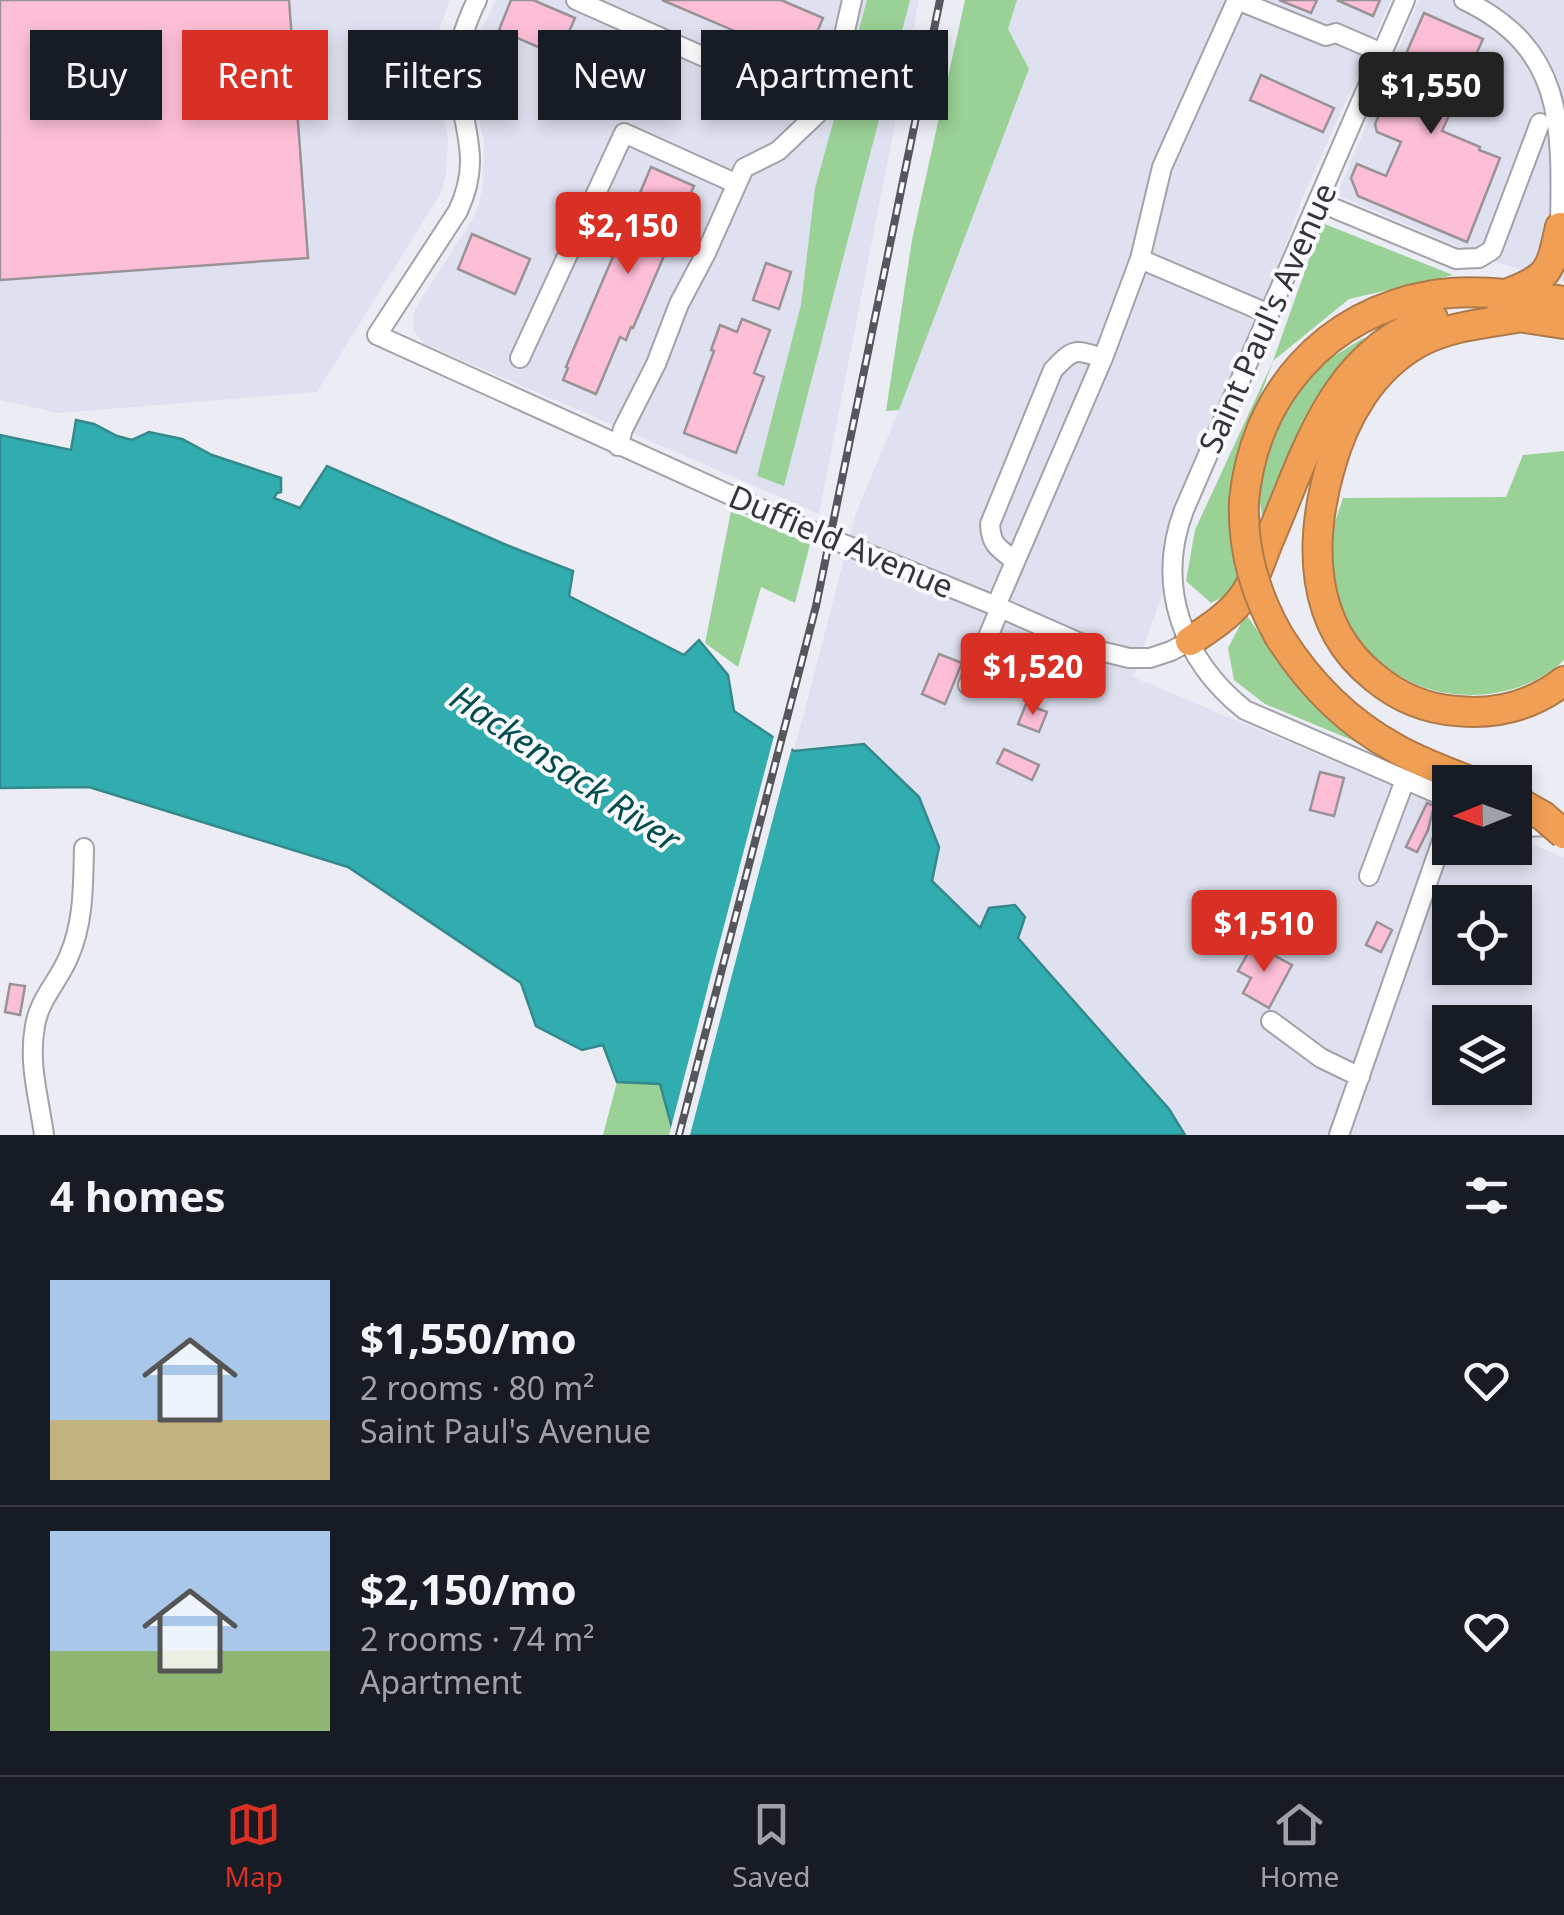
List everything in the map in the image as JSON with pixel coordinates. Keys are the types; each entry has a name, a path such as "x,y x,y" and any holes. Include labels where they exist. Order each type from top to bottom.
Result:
{"highway":[{"path":"1562,240 1546,272 1510,306 1430,338 1398,357 1372,382 1351,414 1332,460 1318,522 1317,572 1326,609 1342,642 1368,673 1414,701 1450,711 1496,710 1530,701 1564,681"},
{"path":"1433,765 1364,729 1316,686 1279,636 1264,608 1244,537 1244,502 1252,453 1264,420 1290,378 1326,341 1365,317 1410,300 1458,293 1564,324"},
{"path":"1190,641 1227,614 1248,589 1324,414 1341,385 1364,359 1398,333 1430,319 1564,301"},
{"path":"1532,810 1564,834"}],"street":[{"name":"Duffield Avenue","path":"477,0 458,59 458,80 471,145 467,191 377,335 792,523 1096,650 1119,657 1160,656 1190,641"},
{"path":"576,0 701,56"},
{"path":"845,30 852,0"},
{"path":"968,684 1015,561 1103,358 1140,258 1162,167 1236,0 1326,36 1336,33 1382,54"},
{"name":"Saint Paul's Avenue","path":"1190,641 1172,592 1176,534 1404,0"},
{"path":"1464,0 1513,27 1536,52 1547,72 1561,132 1562,240"},
{"path":"618,446 656,364 678,304 744,168 778,151 810,120"},
{"path":"1319,202 1456,259 1474,259 1492,250 1540,123"},
{"path":"520,358 624,133 737,184"},
{"path":"1140,258 1268,314"},
{"path":"1015,561 994,544 990,524 1052,370 1076,350 1103,358"},
{"path":"1190,641 1210,676 1246,710 1432,791"},
{"path":"1370,876 1405,780"},
{"path":"1532,827 1564,826"},
{"path":"44,1135 32,1063 35,1022 76,937 84,848"},
{"path":"1339,1135 1434,865"},
{"path":"1271,1021 1321,1058 1360,1077"}],"shaded area":[{"path":"0,0 450,0 439,30 348,30 348,120 444,120 448,139 446,174 441,193 317,392 58,413 0,400"},
{"path":"496,0 919,0 913,30 701,30 701,120 896,120 819,514 425,344 414,332 415,309 479,203 484,143 479,120 518,120 518,30 481,30"},
{"path":"1017,0 1391,0 1301,201 1133,677 1432,802 1432,865 1532,865 1532,844 1564,858 1564,1135 1185,1135 1169,1109 1017,937 981,928 932,881 939,846 794,751 856,513 1029,70 1008,29"},
{"path":"1419,0 1564,0 1564,282 1492,261 1337,195"}],"green space":[{"path":"867,0 910,0 902,30 859,30"},
{"path":"965,0 1017,0 1008,29 1029,69 899,410 886,411 912,240 938,120 948,120 948,77"},
{"path":"834,120 879,120 784,486 757,476 801,305 815,188"},
{"path":"1322,223 1453,275 1349,299 1273,361"},
{"path":"1365,337 1320,398 1264,527 1257,485 1277,426 1313,369"},
{"path":"1273,361 1238,457 1228,512 1241,587 1211,603 1186,581 1195,530"},
{"path":"1564,451 1564,660 1527,684 1506,691 1462,695 1419,686 1381,663 1346,625 1334,598 1327,550 1343,498 1506,497 1523,455"},
{"path":"731,511 810,544 795,603 761,587 738,667 705,643"},
{"path":"1246,614 1278,660 1324,711 1395,758 1265,704 1234,680 1228,648"},
{"path":"617,1082 660,1084 679,1135 603,1135"}],"water":[{"name":"Hackensack River","path":"76,420 132,440 149,432 182,439 212,455 281,478 281,492 274,498 300,508 327,466 573,571 569,596 684,655 699,640 728,675 734,711 794,751 864,744 919,797 939,847 932,881 980,928 989,908 1015,905 1025,917 1018,938 1169,1109 1185,1135 674,1135 660,1084 617,1082 603,1045 582,1050 536,1026 521,983 348,867 89,787 0,788 0,435 71,450"}],"pier":[{"path":"775,732 793,744 690,1135 669,1135"}],"building":[{"path":"0,0 289,0 291,30 182,30 182,120 298,120 308,258 0,280"},
{"path":"511,0 533,0 575,18 570,30 538,30 538,47 518,38 518,30 499,30"},
{"path":"662,0 781,0 823,18 818,30 732,30"},
{"path":"1279,0 1317,0 1311,13"},
{"path":"1337,0 1380,0 1373,16"},
{"path":"1424,13 1483,39 1442,131 1500,158 1467,242 1358,196 1351,178 1357,164 1386,176 1401,142 1377,132 1375,124"},
{"path":"1261,75 1334,108 1323,132 1250,100"},
{"path":"651,167 694,186 633,328 626,340 620,337 596,394 563,380 566,367"},
{"path":"472,234 530,259 515,294 458,269"},
{"path":"766,263 791,272 779,309 753,300"},
{"path":"742,319 770,330 754,373 764,377 736,453 684,433 720,325 737,332"},
{"path":"1004,652 1022,661 1015,674 997,666"},
{"path":"939,654 962,663 945,704 922,694"},
{"path":"1026,704 1047,712 1039,732 1018,724"},
{"path":"1004,749 1039,765 1032,780 997,763"},
{"path":"1320,772 1344,778 1334,816 1310,810"},
{"path":"1427,803 1432,805 1428,830 1417,852 1406,847"},
{"path":"1377,922 1392,930 1381,952 1366,945"},
{"path":"1253,944 1292,965 1269,1008 1243,993 1251,978 1238,971"},
{"path":"10,984 25,986 20,1015 5,1012"}],"railway":[{"path":"679,1135 816,606 940,0"}]}
